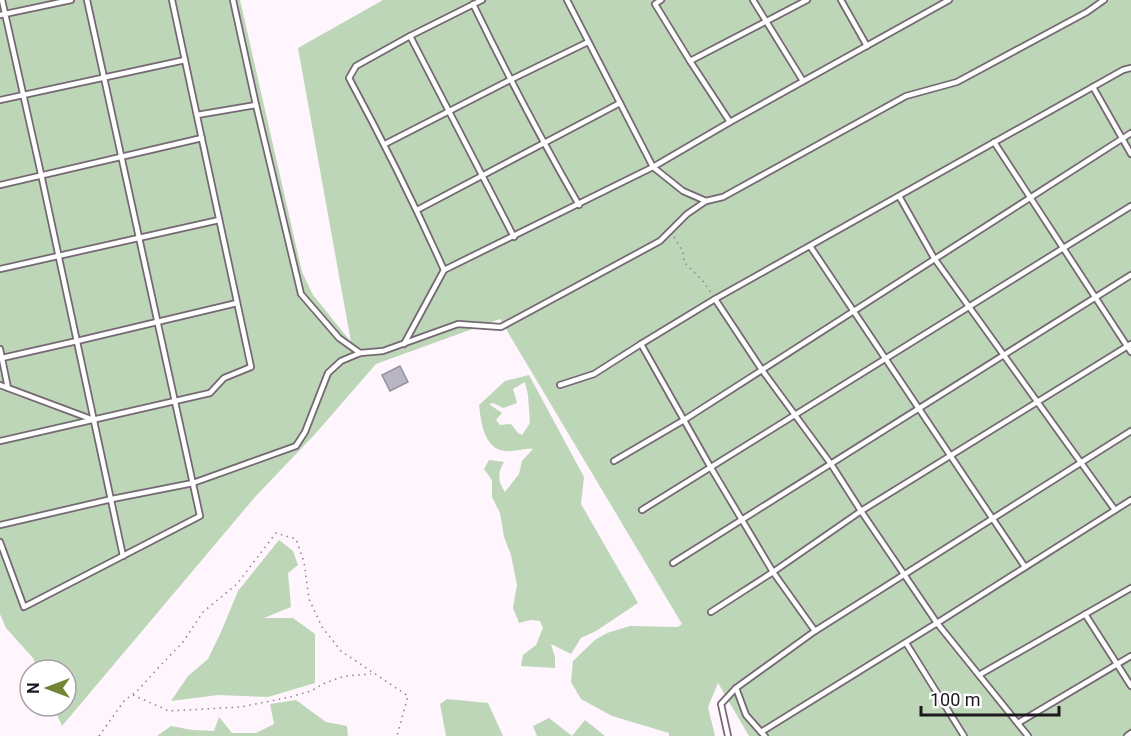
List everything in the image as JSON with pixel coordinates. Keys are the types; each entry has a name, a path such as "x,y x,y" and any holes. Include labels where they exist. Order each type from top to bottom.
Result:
{"lane":[{"path":"2,0 2,14 41,174 123,556"},
{"path":"2,14 71,0"},
{"path":"0,543 24,607 200,516 87,0"},
{"path":"0,441 210,393 224,378 251,367 172,0"},
{"path":"233,0 301,294 339,338 360,353"},
{"path":"444,270 385,144 349,78 356,66 482,0"},
{"path":"567,0 653,167 683,191 706,201"},
{"path":"661,0 655,4 730,122"},
{"path":"753,0 803,81"},
{"path":"690,62 807,0"},
{"path":"841,0 867,46"},
{"path":"404,344 444,270 653,167 949,0"},
{"path":"0,525 193,483 296,446 328,373 341,361 360,353 383,351 458,324 501,327 660,242 687,214 706,201 723,197 906,96 957,82 1088,12 1104,0"},
{"path":"473,4 510,80 579,204"},
{"path":"410,36 514,237"},
{"path":"385,144 588,42"},
{"path":"0,100 185,60"},
{"path":"560,385 594,374 715,299 1123,70 1131,68"},
{"path":"1093,87 1131,154"},
{"path":"417,210 620,103"},
{"path":"197,115 256,105"},
{"path":"614,461 684,420 1131,133"},
{"path":"0,185 202,138"},
{"path":"994,142 1129,345 1131,352"},
{"path":"899,196 934,258 1115,510"},
{"path":"642,510 1131,206"},
{"path":"0,269 219,220"},
{"path":"810,246 1025,567"},
{"path":"673,563 1131,275"},
{"path":"715,299 762,370 831,464 937,624 1028,736"},
{"path":"2,358 237,303"},
{"path":"641,344 773,572 815,631"},
{"path":"711,612 861,511 1129,345"},
{"path":"0,349 8,388"},
{"path":"0,385 93,419"},
{"path":"728,736 722,704 736,688 815,631 1131,431"},
{"path":"736,688 747,716 763,734 1131,500"},
{"path":"979,675 1131,588"},
{"path":"1084,614 1131,686"},
{"path":"906,643 964,736"},
{"path":"1018,723 1131,656"},
{"path":"1127,736 1131,733"}],"path":[{"path":"670,231 683,252 684,262 702,280 715,299"},
{"path":"99,736 124,701 138,690 183,642 202,612 237,584 276,533 296,539 304,562 309,599 322,627 341,651 408,696 397,736"},
{"path":"132,695 169,711 241,706 290,697 345,676 374,674"}],"green space":[{"path":"0,0 240,0 302,272 313,295 351,342 298,48 383,0 1131,0 1131,736 749,736 718,683 708,707 715,736 669,736 669,733 612,716 581,699 571,682 573,661 595,640 607,633 630,626 678,627 682,624 500,319 376,364 316,433 255,497 78,707 78,658 33,658 6,628 0,614"},
{"path":"529,375 584,477 581,504 638,603 596,631 581,638 571,654 551,644 555,657 555,668 521,666 523,655 536,645 543,628 540,621 531,620 519,623 513,608 517,585 511,555 504,537 500,513 492,497 492,480 484,469 489,460 504,462 499,477 505,492 519,474 522,461 533,449 505,451 498,449 492,445 485,434 479,405 505,381","holes":["525,382 530,423 522,435 511,424 500,425 496,420 502,413 489,404 493,403 503,408 517,403 513,389"]},
{"path":"279,540 293,551 298,565 288,573 291,607 264,618 293,618 315,634 315,683 268,697 218,695 171,701 188,676 208,659 238,591"},
{"path":"447,699 488,703 503,736 446,736 440,704"},
{"path":"296,700 326,722 347,726 348,736 157,736 171,726 214,731 219,717 232,733 256,733 274,724 270,704"},
{"path":"58,718 69,718 62,726"},
{"path":"549,718 572,736 537,736 533,726"},
{"path":"585,720 605,736 572,736"}],"building":[{"path":"400,366 408,382 390,391 382,375"}]}
